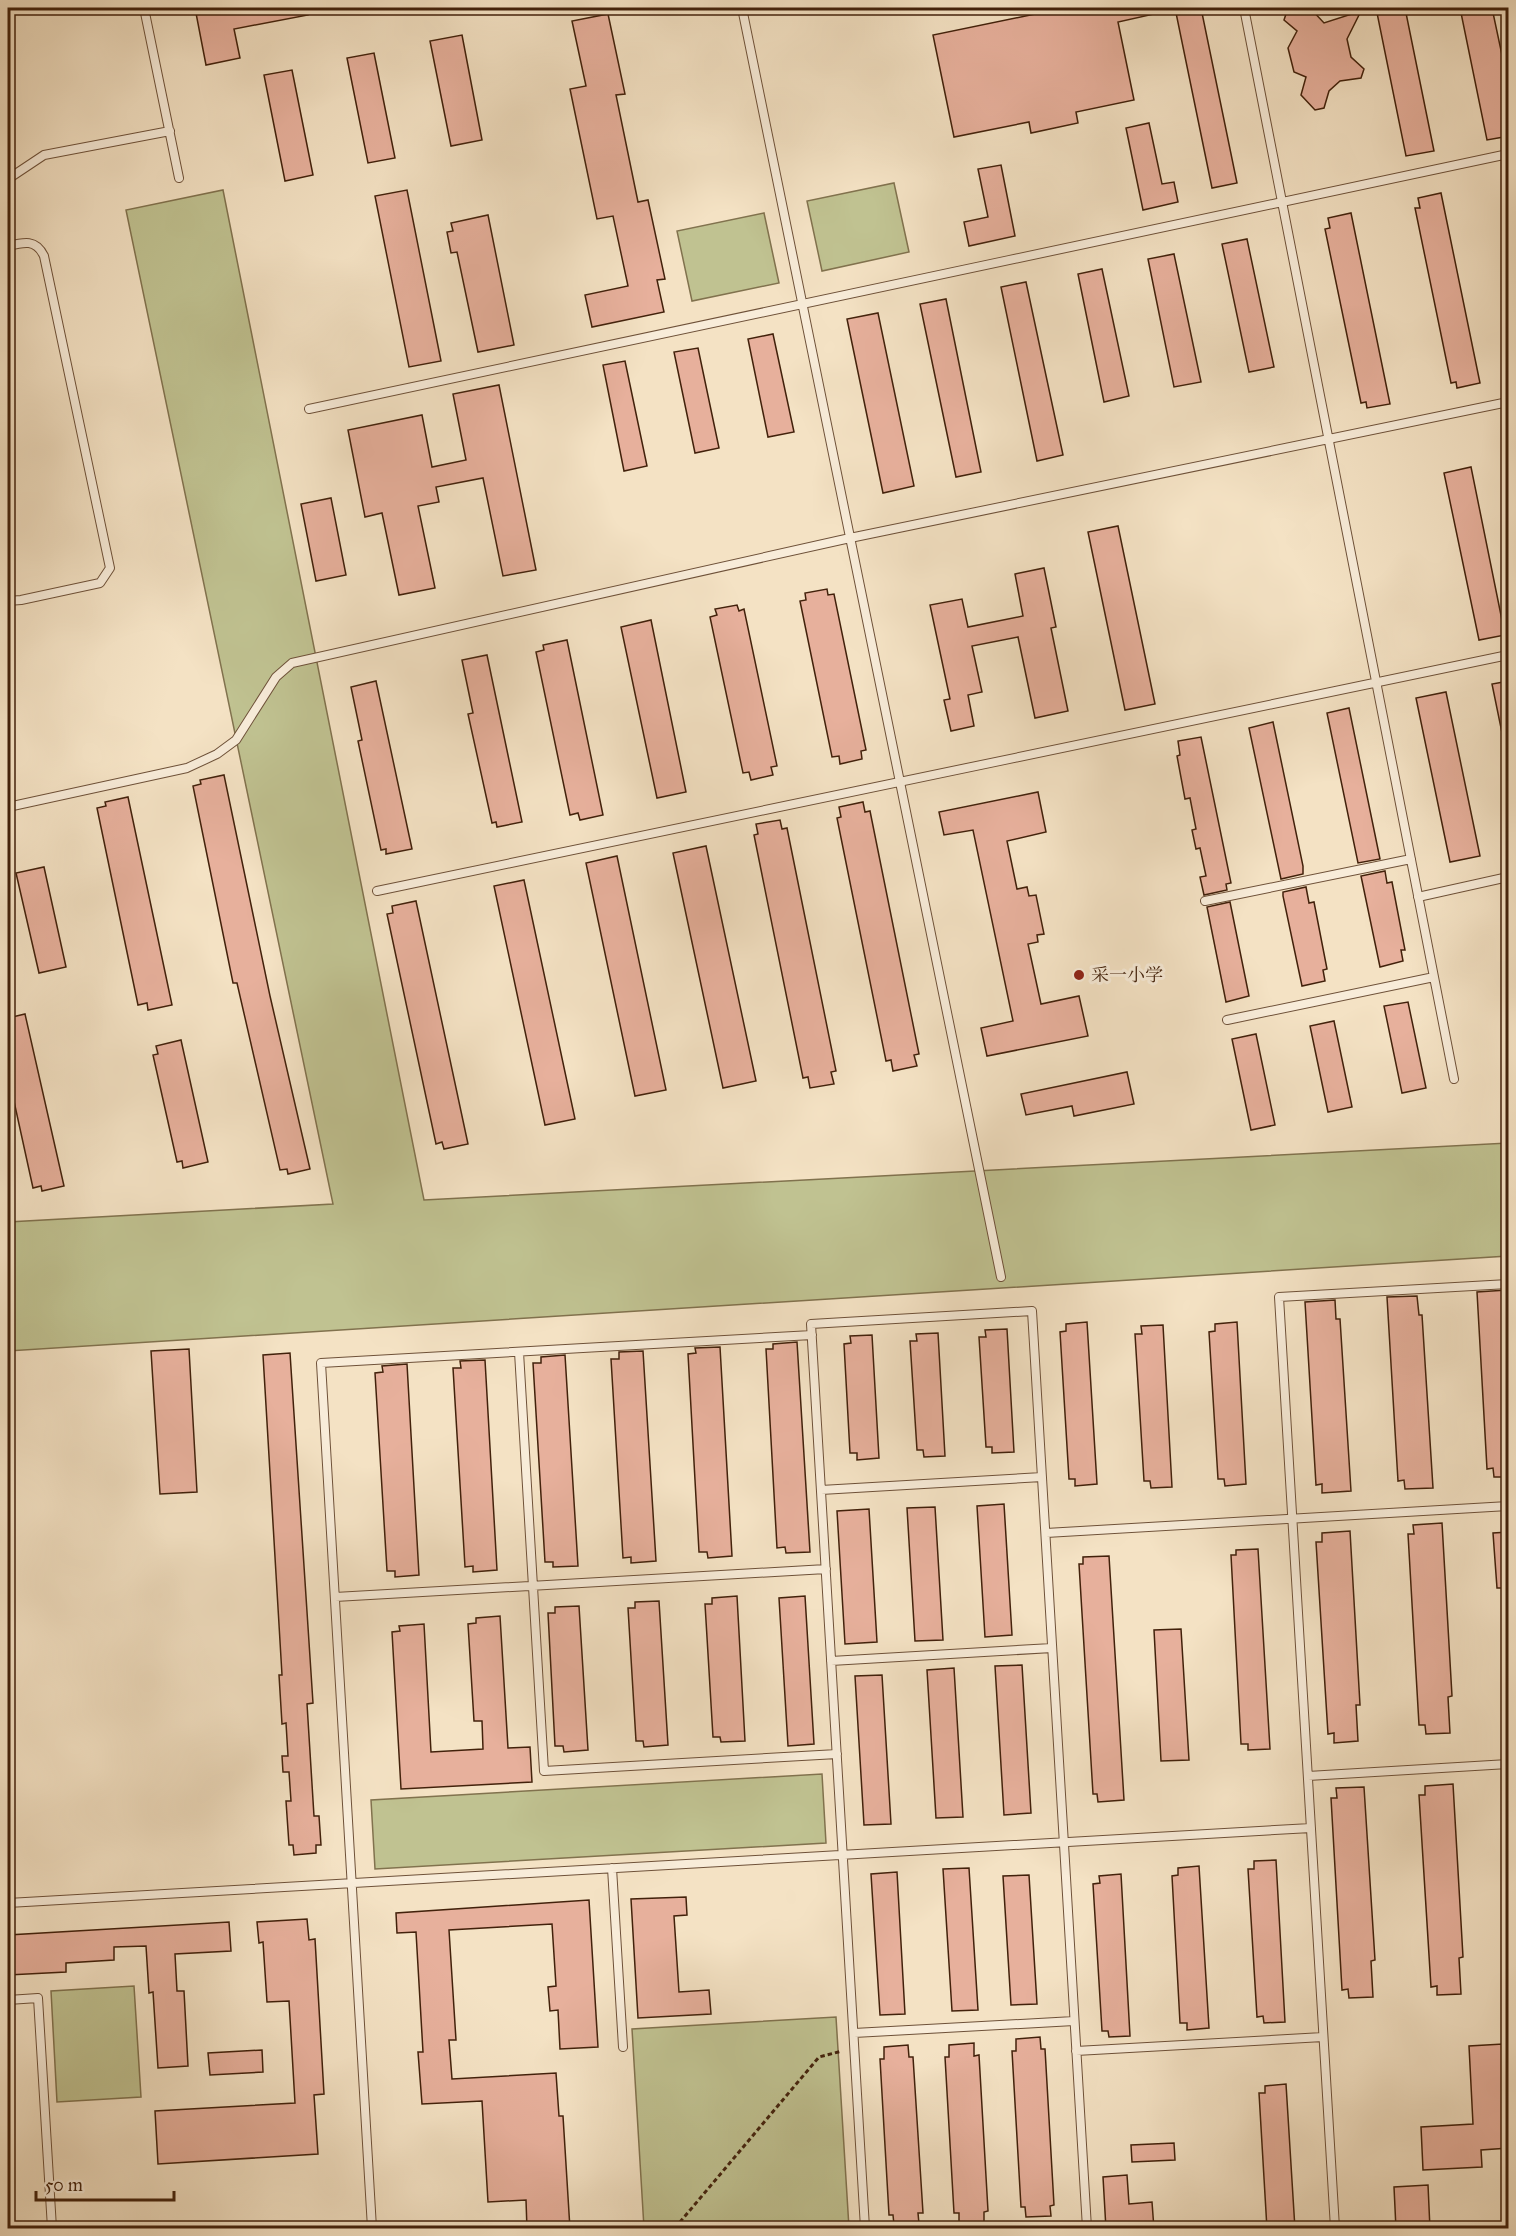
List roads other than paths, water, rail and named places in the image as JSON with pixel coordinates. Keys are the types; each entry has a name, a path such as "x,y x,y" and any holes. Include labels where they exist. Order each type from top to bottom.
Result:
{"lane":[{"path":"144,8 180,178"},
{"path":"742,8 1001,1277"},
{"path":"1244,8 1454,1079"},
{"path":"8,179 44,155 170,131"},
{"path":"309,409 1509,154"},
{"path":"8,246 27,242 39,247 44,256 110,568 100,584 8,601"},
{"path":"8,807 187,768 217,754 236,740 276,677 292,663 850,538 1509,402"},
{"path":"377,891 899,780 1509,655"},
{"path":"1205,901 1411,859"},
{"path":"1418,897 1509,877"},
{"path":"1227,1020 1434,977"},
{"path":"1335,2229 1279,1297 1509,1284"},
{"path":"865,2229 812,1324 1032,1311 1087,2229"},
{"path":"372,2229 321,1363 812,1335"},
{"path":"519,1352 544,1771 837,1754"},
{"path":"821,1490 1042,1477"},
{"path":"1046,1533 1509,1506"},
{"path":"335,1597 826,1569"},
{"path":"831,1661 1052,1648"},
{"path":"1308,1776 1509,1764"},
{"path":"8,1903 1311,1827"},
{"path":"612,1868 623,2047"},
{"path":"8,2000 38,1998 52,2229"},
{"path":"854,2034 1074,2021"},
{"path":"1076,2051 1323,2037"}],"place":[{"name":"采一小学","path":"1079,975"}]}
